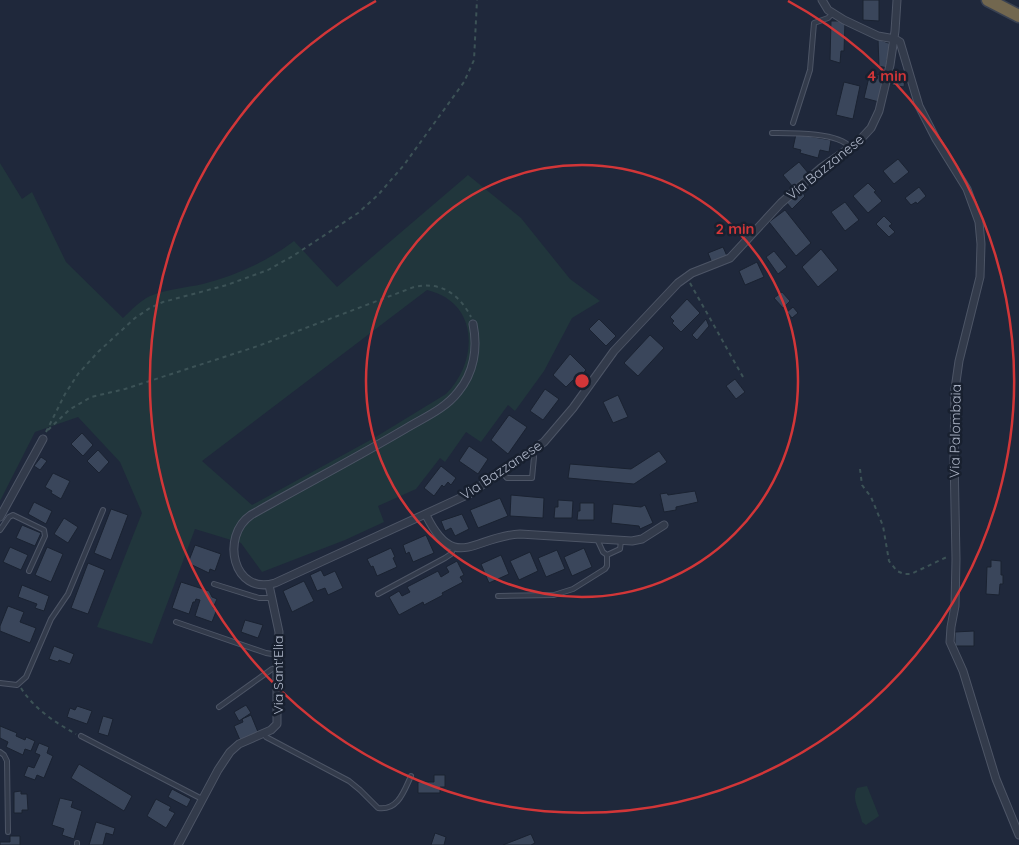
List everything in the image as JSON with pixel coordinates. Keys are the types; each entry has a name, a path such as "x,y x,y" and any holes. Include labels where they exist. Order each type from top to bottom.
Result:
{"highway":[{"path":"988,0 1019,16"}],"street":[{"path":"822,0 826,8 833,13 878,36 894,39"},
{"name":"Via Bazzanese","path":"269,585 426,515 472,492 546,440 565,418 614,351 686,276 731,257 781,203 821,168 863,137 876,119 886,83 894,39 897,0"},
{"name":"Via Palombaia","path":"894,39 900,42 904,52 919,106 936,139 967,189 979,222 981,244 980,277 959,361 955,389 955,606 950,642 963,671 994,771 1019,835"},
{"path":"269,585 260,585 250,581 236,564 234,540 241,523 251,514 376,446 450,401 462,388 472,368 476,347 474,324"},
{"path":"0,517 43,439"},
{"path":"426,515 439,538 454,547 469,548 502,536 515,534 632,541 642,538 664,525"},
{"name":"Via Sant'Elia","path":"178,845 220,767 234,748 275,728 278,722 278,630 269,585"}],"lane":[{"path":"793,123 810,70 814,23 828,18 833,13"},
{"path":"772,133 804,133 841,140 850,147"},
{"path":"502,472 507,478 532,478 534,457 532,451"},
{"path":"0,683 18,684 26,678 53,616 68,594 103,510"},
{"path":"0,530 9,517 13,515 44,530 45,536 29,571"},
{"path":"597,538 603,553 607,555"},
{"path":"607,555 620,549 620,540"},
{"path":"378,594 445,558 454,547"},
{"path":"498,596 548,596 570,590 605,569 607,555"},
{"path":"214,584 259,598 271,598"},
{"path":"176,622 266,653 278,655"},
{"path":"219,707 272,669 277,669"},
{"path":"264,733 266,737 353,784 374,806 380,809 396,804 411,776"},
{"path":"81,736 202,799"},
{"path":"0,752 7,761 8,832"}],"path":[{"path":"43,439 65,394 78,374 98,352 135,318 163,302 227,285 268,270 293,256 358,213 378,195 404,165 472,69 476,48 477,0"},
{"path":"686,276 743,377"},
{"path":"43,439 62,415 91,397 118,391 271,341 414,287 433,285 451,291 465,306 474,324"},
{"path":"860,469 862,485 871,497 883,526 887,556 897,571 911,574 956,552"},
{"path":"18,684 37,708 56,722 81,736"}],"green space":[{"path":"0,163 22,199 32,192 66,262 123,318 139,303 150,296 169,290 203,284 239,272 273,255 294,241 337,287 468,175 521,218 570,279 600,301 572,318 544,371 515,411 508,405 481,442 466,432 445,462 440,458 416,489 378,506 384,522 345,540 262,572 241,543 195,529 152,644 97,627 142,513 120,462 78,417 35,432 0,501","holes":["427,290 444,297 457,307 465,319 468,334 468,350 464,366 457,381 446,394 374,438 252,505 202,461"]},
{"path":"867,786 879,816 866,825 862,822 856,805 855,792 857,788"}],"building":[{"path":"863,0 879,0 879,21 863,20"},
{"path":"831,21 845,21 844,51 841,51 840,63 830,60"},
{"path":"878,39 891,44 887,68 879,66"},
{"path":"894,71 906,72 904,87 892,85"},
{"path":"870,73 885,76 879,102 864,98"},
{"path":"844,82 860,86 853,119 836,115"},
{"path":"796,134 831,140 829,152 820,150 818,158 800,153 801,150 793,148"},
{"path":"898,159 909,172 894,184 883,171"},
{"path":"799,162 809,174 793,187 783,175"},
{"path":"868,183 882,201 868,213 853,196"},
{"path":"919,187 926,196 917,204 916,202 911,205 905,198"},
{"path":"801,190 805,196 792,209 786,202"},
{"path":"845,202 859,220 845,231 831,212"},
{"path":"785,210 811,243 796,256 769,222"},
{"path":"884,216 892,224 889,226 895,232 889,237 876,224"},
{"path":"723,247 727,256 712,263 708,253"},
{"path":"821,249 838,270 818,287 802,267"},
{"path":"774,251 787,267 778,274 766,257"},
{"path":"757,262 764,277 745,285 739,271"},
{"path":"782,292 790,301 783,308 774,298"},
{"path":"687,299 700,313 681,332 672,323 674,321 670,317"},
{"path":"793,307 798,313 792,318 787,312"},
{"path":"599,319 616,336 606,346 589,329"},
{"path":"706,319 709,326 697,340 692,335"},
{"path":"650,335 664,348 638,376 624,363"},
{"path":"570,354 586,370 575,382 573,380 566,387 553,375"},
{"path":"735,379 745,392 736,399 726,386"},
{"path":"545,389 559,399 543,420 530,411"},
{"path":"618,395 628,417 613,423 603,402"},
{"path":"509,415 527,427 508,454 491,440"},
{"path":"82,433 93,445 83,456 71,444"},
{"path":"469,446 488,459 478,474 459,461"},
{"path":"98,450 109,462 99,473 87,461"},
{"path":"659,451 667,462 634,484 568,478 570,464 631,469"},
{"path":"41,457 47,461 40,470 34,466"},
{"path":"441,466 456,478 451,485 448,482 444,487 442,485 434,496 424,488"},
{"path":"53,473 70,481 61,499 45,487"},
{"path":"695,491 698,502 664,512 660,494 667,493 668,495"},
{"path":"511,495 544,498 543,518 510,516"},
{"path":"500,498 508,516 478,528 470,510"},
{"path":"558,500 573,501 572,518 554,518 555,507 558,507"},
{"path":"34,502 52,511 46,524 28,514"},
{"path":"580,503 594,503 594,520 577,520"},
{"path":"613,504 641,507 645,505 653,523 640,529 639,526 611,523"},
{"path":"111,509 128,515 111,560 94,553"},
{"path":"462,514 469,529 455,536 451,528 445,531 441,521"},
{"path":"64,518 78,527 68,543 54,534"},
{"path":"22,525 41,533 35,546 16,538"},
{"path":"426,535 434,553 413,562 409,552 406,554 403,545"},
{"path":"195,545 221,554 215,571 210,569 209,573 188,563"},
{"path":"10,547 28,555 21,570 3,562"},
{"path":"47,547 63,554 51,582 35,575"},
{"path":"391,548 397,567 377,576 373,566 371,567 367,559"},
{"path":"584,548 592,567 572,576 564,557"},
{"path":"557,550 565,569 546,577 538,558"},
{"path":"530,552 538,571 519,580 510,561"},
{"path":"501,555 509,574 489,583 481,564"},
{"path":"991,560 1001,561 1003,584 1000,584 999,595 986,594 987,567 991,567"},
{"path":"457,561 464,575 460,577 463,582 424,605 423,602 399,615 389,597 399,591 402,596 410,592 407,587 438,571 441,577 449,572 446,567"},
{"path":"88,563 105,570 88,614 71,608"},
{"path":"321,570 324,576 335,571 343,588 328,595 325,588 317,591 310,575"},
{"path":"304,581 314,601 292,612 283,591"},
{"path":"181,582 209,591 212,597 217,599 213,608 217,609 212,622 195,616 200,600 196,599 193,602 189,614 172,608"},
{"path":"22,585 49,596 44,611 35,608 37,604 18,597"},
{"path":"8,606 24,612 20,622 36,628 30,643 0,631 0,626"},
{"path":"245,620 263,625 258,638 241,632"},
{"path":"974,631 974,646 955,646 955,632"},
{"path":"54,646 74,654 70,664 49,659"},
{"path":"246,705 251,713 239,721 234,712"},
{"path":"77,706 92,711 87,724 67,717 70,708 75,710"},
{"path":"251,715 258,732 240,740 234,726 243,722 242,719"},
{"path":"103,716 113,719 108,736 98,733"},
{"path":"0,726 17,733 16,736 25,740 26,737 35,741 31,751 25,749 23,755 6,747 8,742 0,738"},
{"path":"39,743 49,747 47,753 53,756 44,778 37,775 35,780 24,776 28,766 34,768 40,755 35,753"},
{"path":"79,764 132,796 124,811 71,778"},
{"path":"434,775 445,775 445,787 440,787 440,793 418,793 418,782 434,782"},
{"path":"172,789 191,799 187,807 168,797"},
{"path":"21,791 21,794 27,794 28,810 22,810 22,813 14,813 14,792"},
{"path":"60,798 73,801 71,807 82,811 74,839 62,835 64,829 52,825"},
{"path":"156,799 171,807 169,810 175,813 166,828 147,816"},
{"path":"96,822 115,828 113,835 106,833 103,845 89,845"},
{"path":"435,833 446,837 444,845 431,845"},
{"path":"531,834 535,843 531,845 503,845"},
{"path":"10,836 20,836 20,845 0,845 0,842 10,842"}]}
